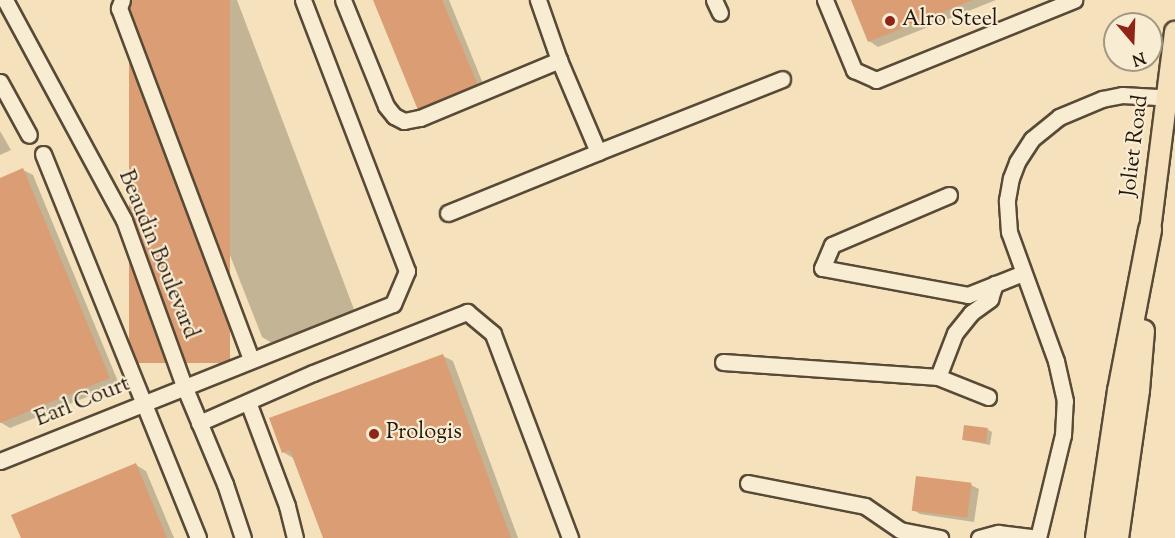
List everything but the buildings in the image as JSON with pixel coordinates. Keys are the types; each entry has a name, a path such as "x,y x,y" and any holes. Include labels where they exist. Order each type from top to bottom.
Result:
{"highway":[{"path":"1097,538 1119,391 1150,230"},
{"path":"1118,538 1138,390 1150,230"},
{"path":"1081,538 1138,292"}],"main road":[{"name":"Joliet Road","path":"1150,230 1171,97 1175,32"}],"street":[{"name":"Beaudin Boulevard","path":"5,0 124,220 184,386 225,484 243,538"},
{"path":"122,0 119,8 251,360"},
{"name":"Earl Court","path":"0,461 393,304 407,271 303,0"},
{"path":"343,0 386,106 394,116 404,121 420,118 559,60"},
{"path":"538,0 559,60 598,152"},
{"path":"825,0 854,70 876,80 1074,0"},
{"path":"448,213 782,79"},
{"path":"0,82 29,135"},
{"path":"979,538 998,533 1038,538 1064,435 1065,401 1056,361 1009,232 1007,200 1017,162 1032,140 1059,117 1102,99 1122,95 1171,97"},
{"path":"43,154 198,538"},
{"path":"949,195 832,246 822,268 968,295 1023,273"},
{"path":"938,376 956,333 971,313 990,299 995,284"},
{"path":"200,423 313,373 467,312 493,334 570,538"},
{"path":"723,362 938,376 988,397"},
{"path":"248,402 287,506 295,538"},
{"path":"748,483 865,506 900,530 940,538"}],"place":[{"name":"Alro Steel","path":"890,21"},
{"name":"Prologis","path":"374,434"}]}
